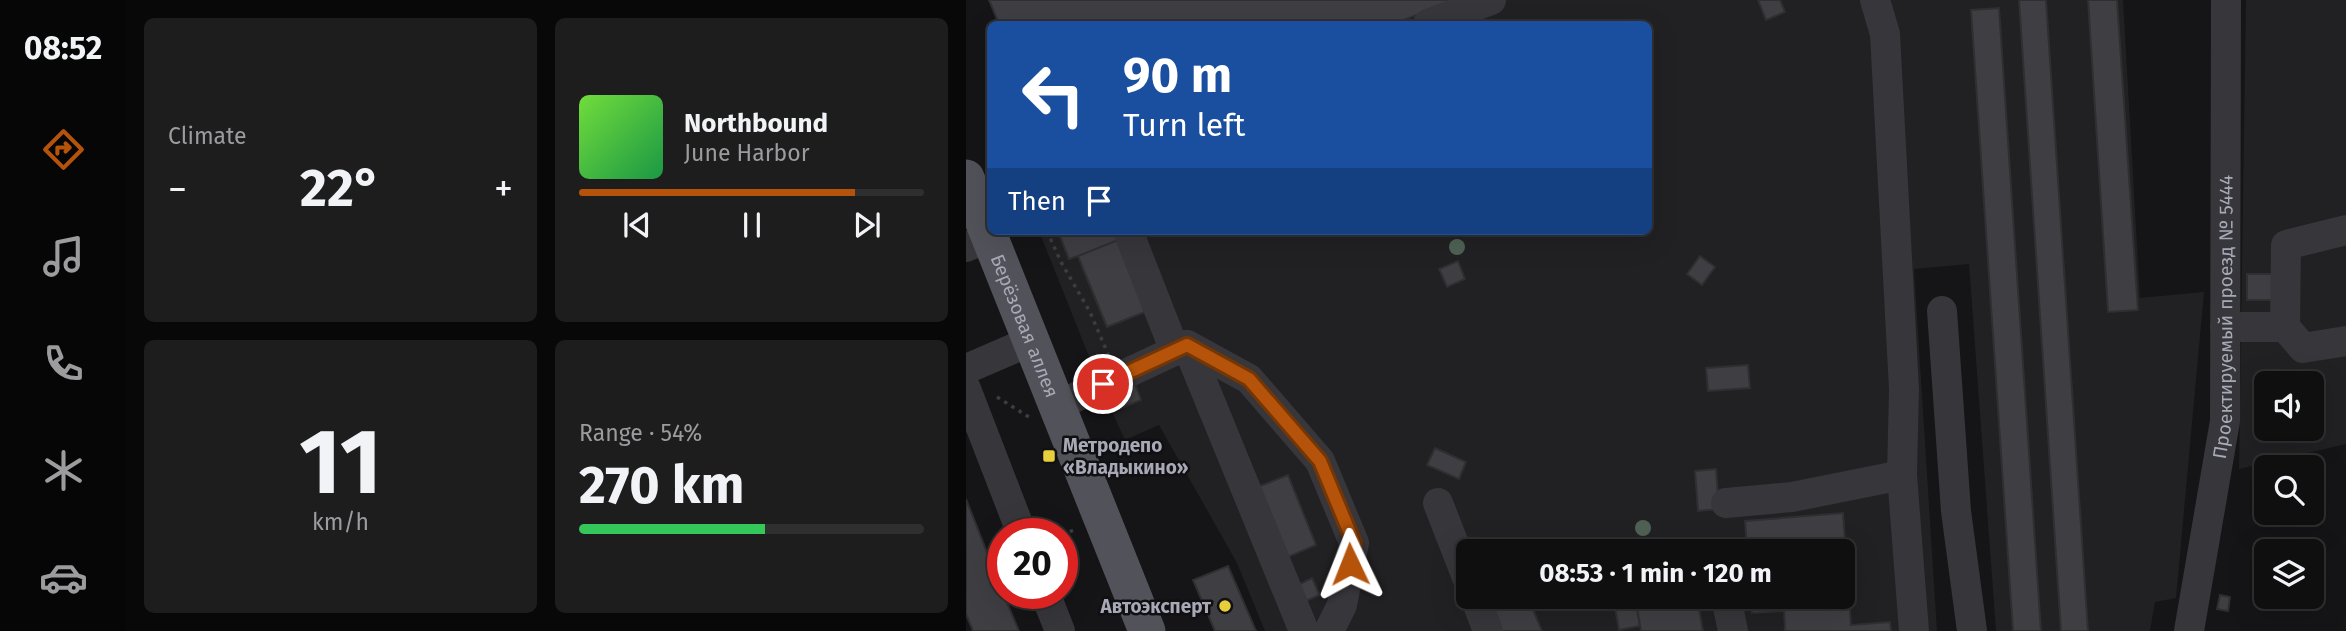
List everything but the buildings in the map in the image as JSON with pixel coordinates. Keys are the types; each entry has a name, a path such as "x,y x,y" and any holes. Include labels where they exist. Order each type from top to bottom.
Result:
{"main road":[{"name":"Берёзовая аллея","path":"966,178 978,242 1031,341 1046,414 1147,631"}],"street":[{"path":"1436,21 1491,0"},
{"path":"1875,0 1885,34 1904,389 1902,475 1914,631"},
{"name":"Проектируемый проезд № 5444","path":"2189,631 2225,421 2226,0"},
{"path":"2346,230 2286,245 2285,327 2303,348 2346,341"},
{"path":"1130,235 1304,631"},
{"path":"1942,311 1956,511 1972,631"},
{"path":"2225,327 2285,327"},
{"path":"966,369 1031,341"},
{"path":"1046,414 1181,348 1249,379 1320,461 1354,543 1342,605 1329,631"},
{"path":"977,390 1017,518"},
{"path":"1726,503 1792,497 1902,475"},
{"path":"1438,503 1456,549"},
{"path":"1051,609 1060,631"},
{"path":"1480,609 1488,631"},
{"path":"1729,609 1734,631"}],"path":[{"path":"1049,235 1090,312 1118,377"},
{"path":"977,390 1046,414"}],"shaded area":[{"path":"989,0 2123,0 2140,298 2204,292 2176,598 2155,602 2150,631 1996,631 1969,264 1914,269 1937,631 1265,631 1237,563 1159,425 1125,440 1113,414 1122,408 1114,390 1104,394 1041,235 1652,235 1652,21 998,21"},
{"path":"2246,0 2346,0 2346,444 2299,455 2254,455 2254,465 2239,469"}],"place":[{"name":"Метродепо «Владыкино»","path":"1049,456"},
{"name":"Автоэксперт","path":"1225,606"}],"route":[{"path":"1103,384 1187,345 1249,379 1320,461 1354,543 1350,564"}]}
